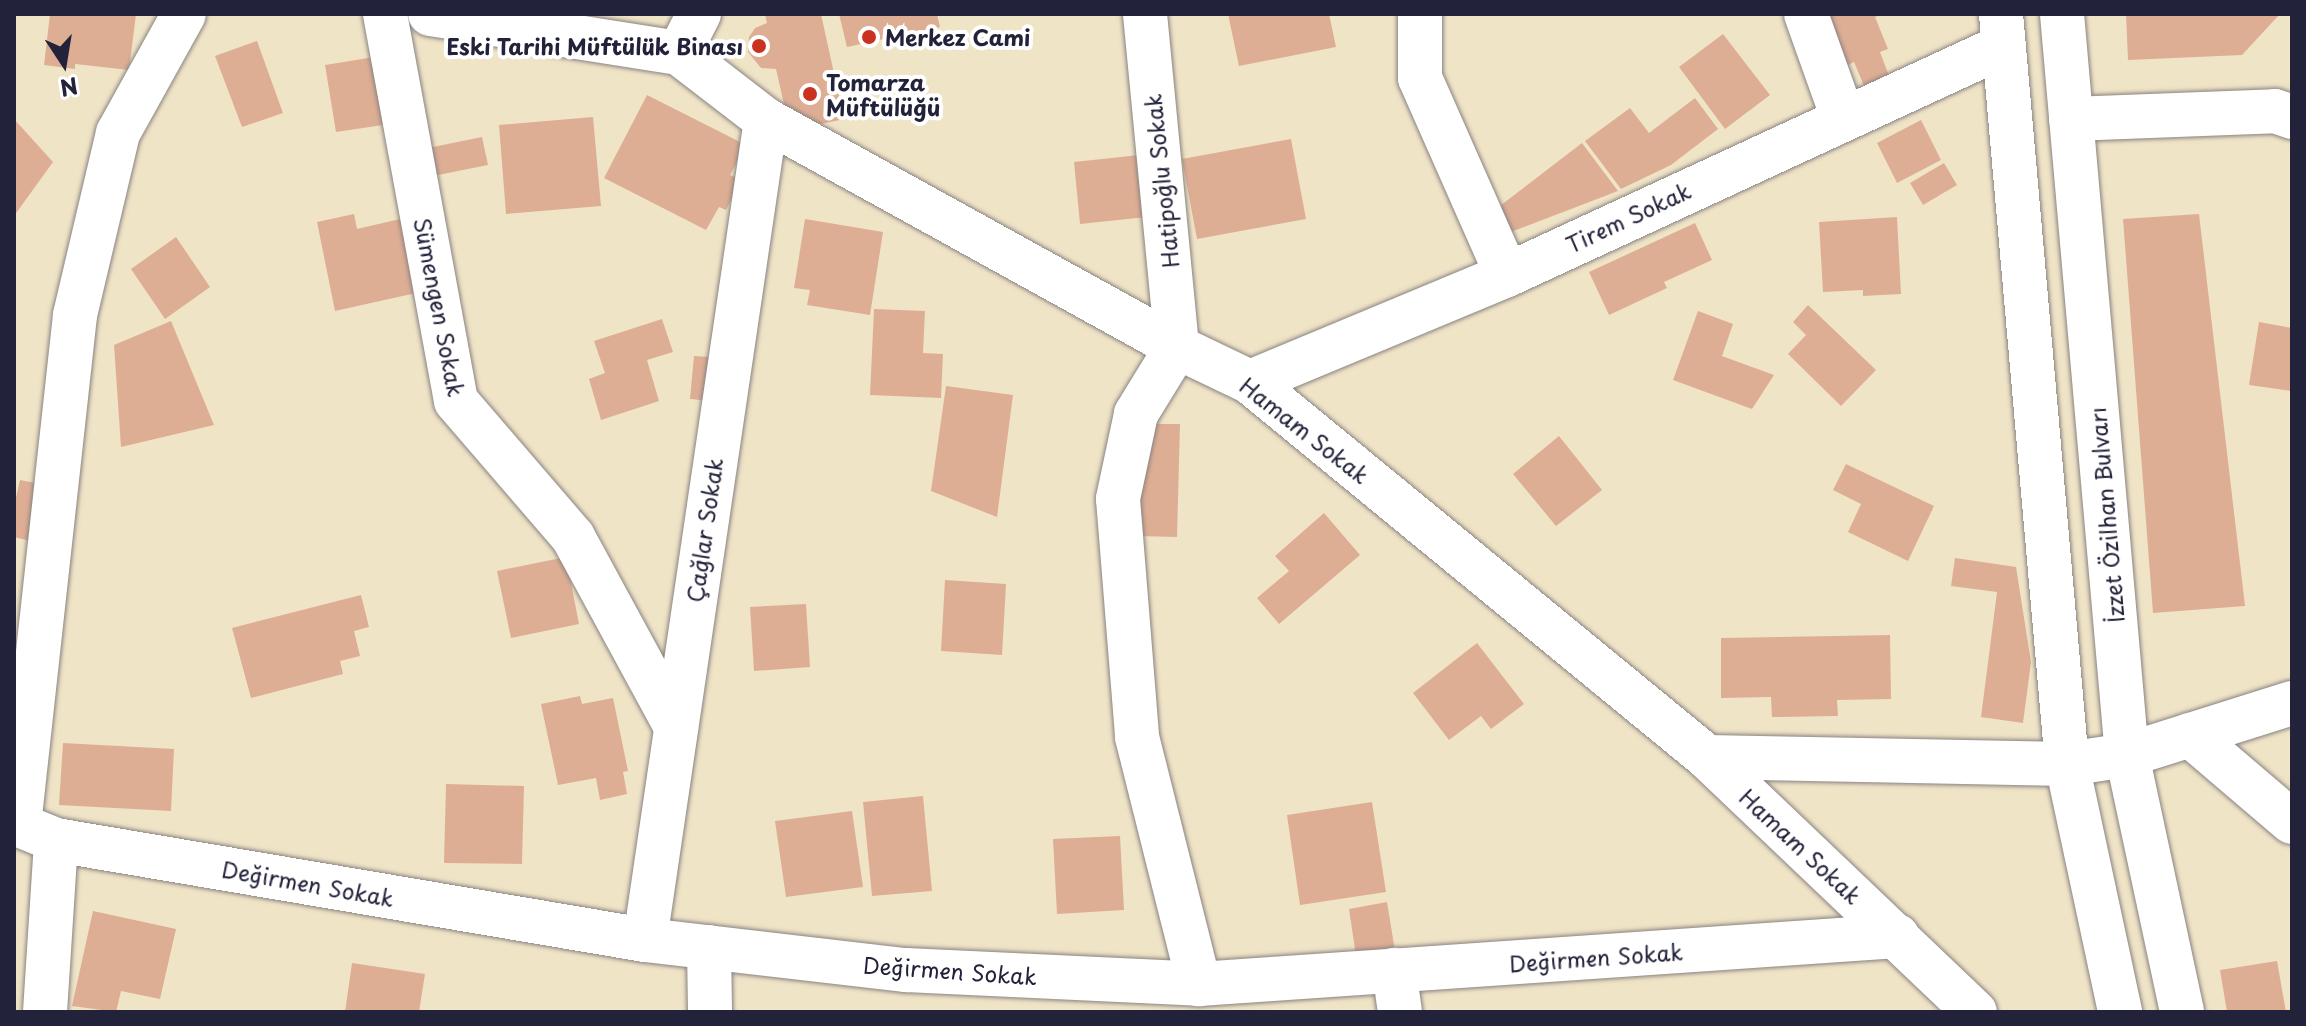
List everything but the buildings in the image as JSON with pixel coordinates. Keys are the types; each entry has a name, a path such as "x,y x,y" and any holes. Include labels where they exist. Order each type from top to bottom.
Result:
{"street":[{"path":"45,1012 30,829 75,315 118,133 184,14"},
{"name":"Sümengen Sokak","path":"385,14 456,401 573,537 676,727"},
{"name":"Hamam Sokak","path":"430,14 679,53 766,120 1177,347 1250,382 1707,757 1975,1012"},
{"path":"679,53 699,14"},
{"name":"Hatipoğlu Sokak","path":"1145,14 1177,347"},
{"path":"1420,14 1420,78 1507,275"},
{"path":"1806,14 1843,118"},
{"name":"İzzet Özilhan Bulvarı","path":"2062,14 2127,755 2182,1012"},
{"path":"2002,30 2067,764 2120,1012"},
{"name":"Tirem Sokak","path":"1250,382 1507,275 1843,118 2002,30"},
{"path":"2071,119 2275,111 2292,117"},
{"name":"Çağlar Sokak","path":"645,940 766,120"},
{"path":"1177,347 1136,414 1118,499 1137,737 1199,984"},
{"path":"1707,757 2067,764 2127,755 2292,703"},
{"path":"2190,735 2292,822"},
{"name":"Değirmen Sokak","path":"30,829 645,940 906,970 1397,991 1897,936"},
{"path":"709,947 710,1012"}],"place":[{"name":"Merkez Cami","path":"869,37"},
{"name":"Eski Tarihi Müftülük Binası","path":"759,46"},
{"name":"Tomarza Müftülüğü","path":"810,94"}]}
